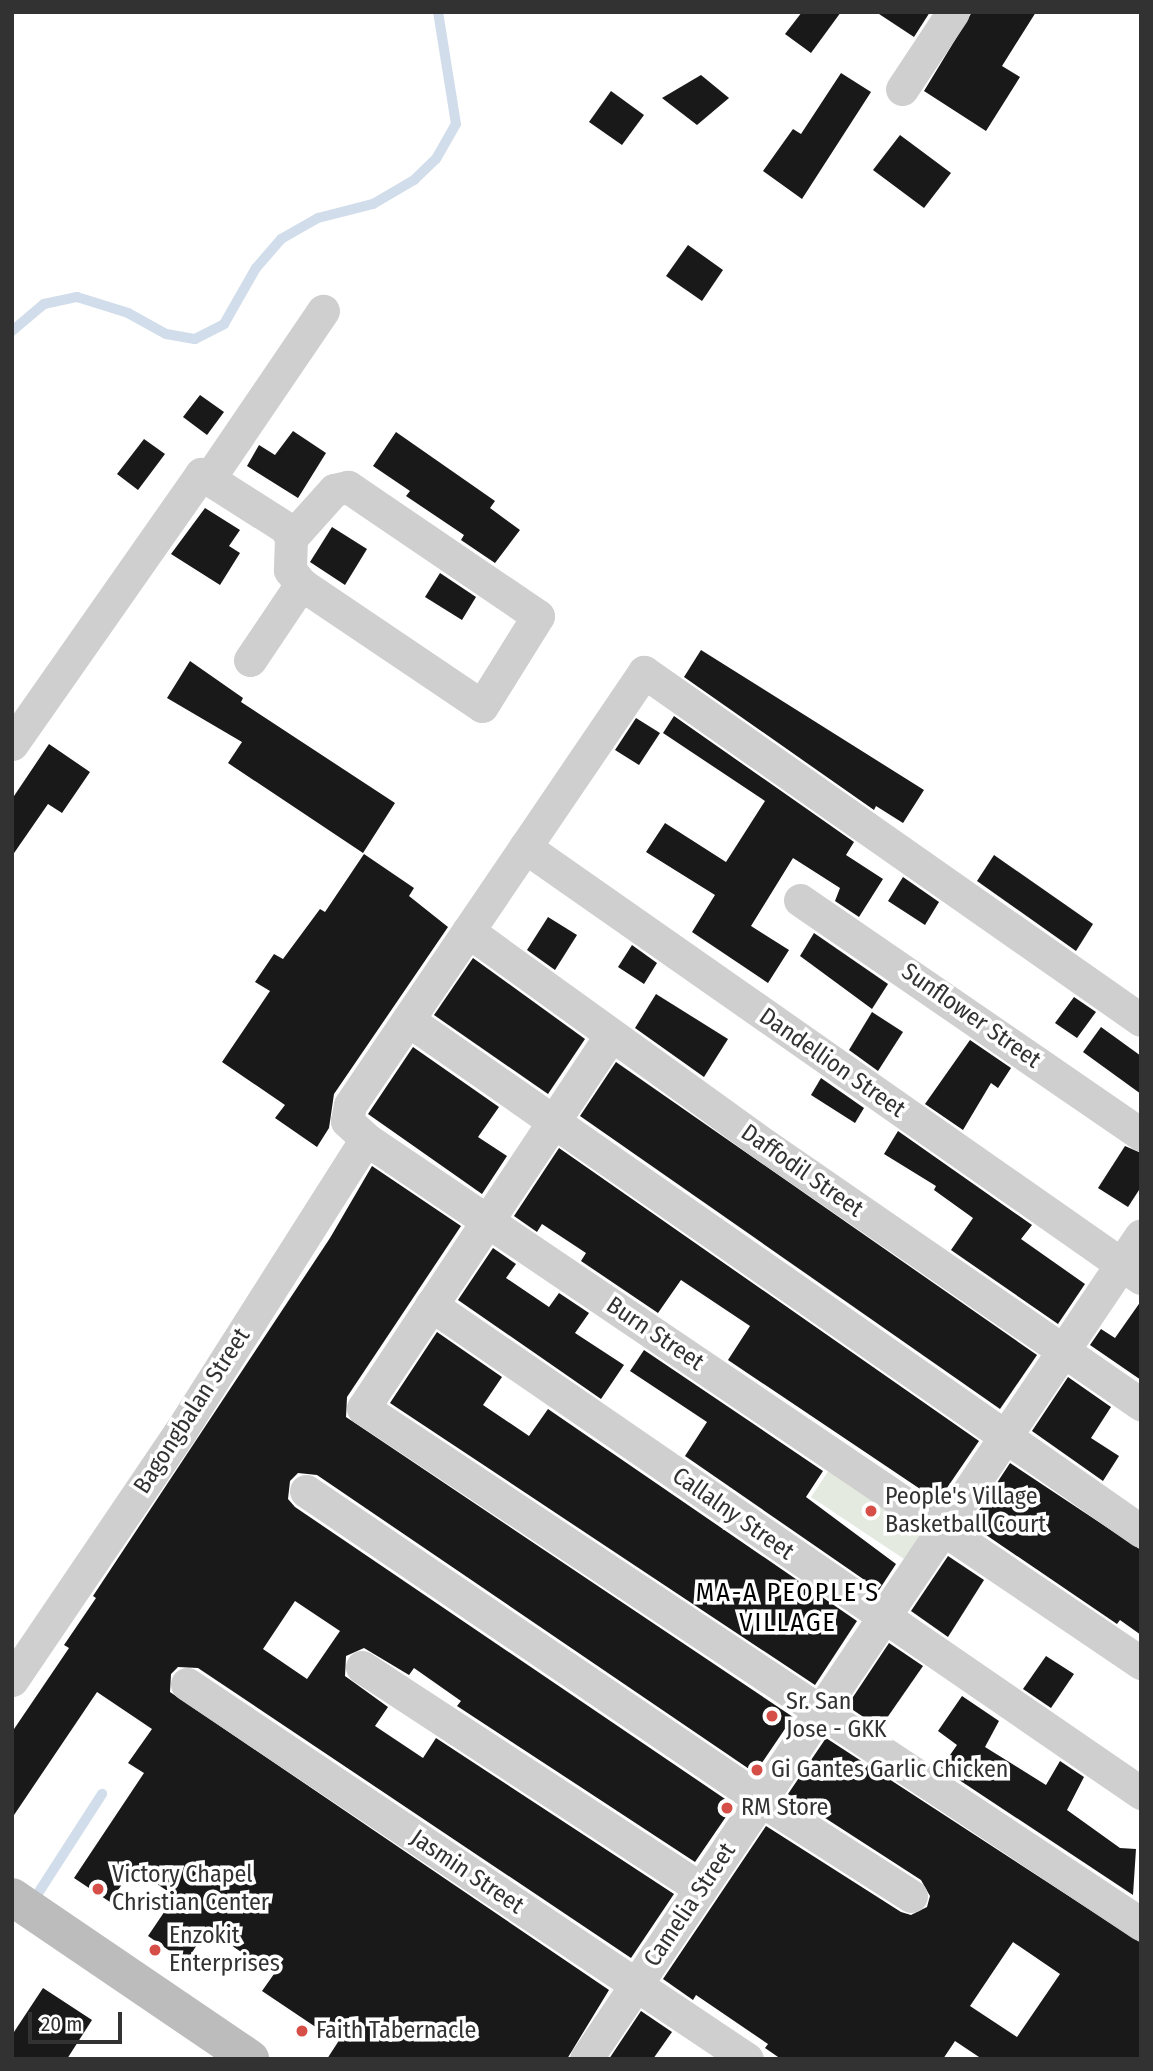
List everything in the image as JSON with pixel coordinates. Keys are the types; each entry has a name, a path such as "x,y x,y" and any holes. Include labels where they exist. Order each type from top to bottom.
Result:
{"street":[{"path":"902,89 953,12"},
{"path":"210,477 323,310"},
{"path":"12,744 201,474 210,477 286,528 291,538 290,570 301,584 482,706 538,616 348,488 334,491 291,538"},
{"path":"250,660 301,584"},
{"path":"366,1139 347,1121 347,1111 643,672 1141,1020"},
{"name":"Dandellion Street","path":"525,847 1131,1272"},
{"name":"Sunflower Street","path":"800,900 1141,1134"},
{"name":"Daffodil Street","path":"468,931 611,1035 1062,1352 1141,1404"},
{"path":"408,1020 1141,1531"},
{"path":"611,1035 363,1408 1141,1924"},
{"name":"Burn Street","path":"366,1139 1141,1663"},
{"name":"Bagongbalan Street","path":"12,1680 180,1432 366,1139"},
{"path":"1062,1352 1131,1272 1141,1235"},
{"name":"Callalny Street","path":"431,1305 1141,1793"},
{"name":"Camelia Street","path":"586,2059 1062,1352"},
{"path":"306,1491 761,1800 911,1896"},
{"path":"362,1667 701,1889"},
{"name":"Jasmin Street","path":"187,1684 747,2059"},
{"path":"12,1897 250,2059"}],"shaded area":[{"name":"People's Village Basketball Court","path":"835,1461 931,1525 907,1561 811,1497"}],"building":[{"path":"802,12 841,12 811,53 785,34"},
{"path":"876,12 930,12 914,37"},
{"path":"972,12 1036,12 1002,66 1020,77 986,131 924,91"},
{"path":"841,73 871,92 802,199 763,171 793,129 801,134"},
{"path":"701,75 729,98 697,125 662,98"},
{"path":"611,91 644,115 622,145 589,122"},
{"path":"900,135 951,173 924,208 873,170"},
{"path":"688,245 723,270 702,301 666,276"},
{"path":"200,395 224,412 207,435 183,417"},
{"path":"293,431 326,453 298,498 247,466 259,445 275,455"},
{"path":"396,432 495,501 490,508 520,530 495,563 461,540 464,535 406,496 410,491 373,466"},
{"path":"144,439 165,454 138,490 117,474"},
{"path":"205,508 240,530 229,546 240,553 220,585 171,554"},
{"path":"332,527 367,549 345,585 310,562"},
{"path":"440,573 476,597 462,620 425,597"},
{"path":"701,650 924,790 903,823 876,806 874,810 684,677"},
{"path":"190,661 243,698 241,702 395,803 363,853 228,763 242,742 167,698"},
{"path":"674,716 854,842 846,855 883,879 859,917 835,901 840,888 793,858 751,926 789,950 768,983 692,932 715,895 646,852 665,823 726,862 765,801 663,733"},
{"path":"636,718 660,733 639,765 615,750"},
{"path":"49,744 90,772 62,813 48,804 12,856 12,799"},
{"path":"364,854 414,888 409,896 448,927 334,1094 329,1128 317,1147 275,1118 285,1105 222,1062 270,991 255,982 274,954 283,959 320,909 325,912"},
{"path":"994,855 1093,924 1076,951 977,881"},
{"path":"903,877 939,902 925,925 888,901"},
{"path":"548,917 577,935 555,970 527,950"},
{"path":"814,933 888,984 872,1009 800,956"},
{"path":"632,945 657,963 644,984 618,967"},
{"path":"473,958 585,1039 548,1094 434,1015"},
{"path":"656,994 728,1039 704,1077 635,1028"},
{"path":"1074,997 1096,1012 1077,1038 1055,1023"},
{"path":"872,1012 903,1032 878,1071 849,1050"},
{"path":"1101,1027 1141,1056 1141,1094 1083,1052"},
{"path":"970,1040 1011,1068 998,1088 991,1083 963,1130 925,1104"},
{"path":"413,1047 499,1107 478,1137 507,1156 482,1194 368,1114"},
{"path":"616,1062 1037,1355 1000,1409 580,1116"},
{"path":"821,1078 864,1108 855,1123 811,1095"},
{"path":"898,1131 1032,1225 1021,1239 1085,1284 1058,1324 951,1250 973,1218 934,1190 936,1186 884,1154"},
{"path":"1125,1146 1141,1153 1141,1187 1128,1207 1098,1188"},
{"path":"559,1148 979,1441 938,1501 728,1360 750,1326 681,1280 658,1313 581,1261 586,1253 542,1224 537,1232 514,1216"},
{"path":"372,1166 461,1226 347,1397 346,1417 793,1717 755,1773 317,1475 298,1473 290,1481 288,1499 295,1507 734,1805 695,1862 457,1706 461,1701 414,1668 409,1675 364,1648 346,1656 345,1676 388,1707 375,1726 423,1758 436,1738 674,1894 631,1958 198,1668 178,1667 171,1674 170,1692 609,1990 567,2059 327,2059 338,2042 262,1991 274,1974 207,1929 186,1962 148,1936 175,1896 133,1868 110,1902 74,1878 144,1773 128,1763 152,1729 97,1692 12,1818 12,1732 69,1648 64,1645 96,1598 93,1596 330,1238","holes":["295,1601 340,1631 307,1679 263,1649"]},
{"path":"493,1248 516,1264 506,1278 549,1307 559,1293 589,1313 575,1333 624,1365 601,1399 458,1300"},
{"path":"1141,1301 1141,1380 1090,1345 1101,1329 1115,1338"},
{"path":"437,1332 502,1377 483,1405 529,1436 548,1409 857,1621 815,1685 390,1403"},
{"path":"644,1350 823,1471 806,1497 896,1564 879,1590 685,1456 707,1422 630,1371"},
{"path":"1068,1377 1111,1407 1091,1438 1119,1456 1103,1481 1032,1431"},
{"path":"1010,1463 1141,1550 1141,1635 1120,1620 1117,1624 970,1524"},
{"path":"948,1556 984,1580 948,1637 911,1611"},
{"path":"889,1643 923,1666 880,1728 847,1706"},
{"path":"1046,1656 1074,1674 1051,1708 1023,1689"},
{"path":"962,1696 999,1721 985,1747 1046,1785 1060,1761 1084,1777 1067,1810 1120,1848 1136,1849 1133,1895 941,1768 957,1745 938,1731"},
{"path":"826,1738 1141,1943 1141,2059 982,2059 955,2041 943,2059 781,2059 765,2048 768,2044 696,1995 693,2000 663,1979 766,1826 901,1912 911,1915 927,1907 930,1896 921,1880 788,1794","holes":["1013,1942 1060,1974 1017,2037 970,2006"]},
{"path":"43,1988 92,2020 67,2059 12,2059 12,2035"},
{"path":"641,2011 672,2032 653,2059 609,2059"}],"waterway":[{"path":"12,331 44,304 77,297 128,313 166,334 195,339 224,324 256,268 281,239 318,218 373,204 414,180 436,159 456,124 438,12"},
{"path":"35,1898 102,1794"}],"place":[{"name":"People's Village Basketball Court","path":"871,1511"},
{"name":"Sr. San Jose - GKK","path":"772,1716"},
{"name":"Gi Gantes Garlic Chicken","path":"757,1770"},
{"name":"RM Store","path":"727,1808"},
{"name":"Victory Chapel Christian Center","path":"98,1889"},
{"name":"Enzokit Enterprises","path":"155,1950"},
{"name":"Faith Tabernacle","path":"302,2031"}],"district":[{"name":"MA-A PEOPLE'S VILLAGE","path":"788,1608"}]}
